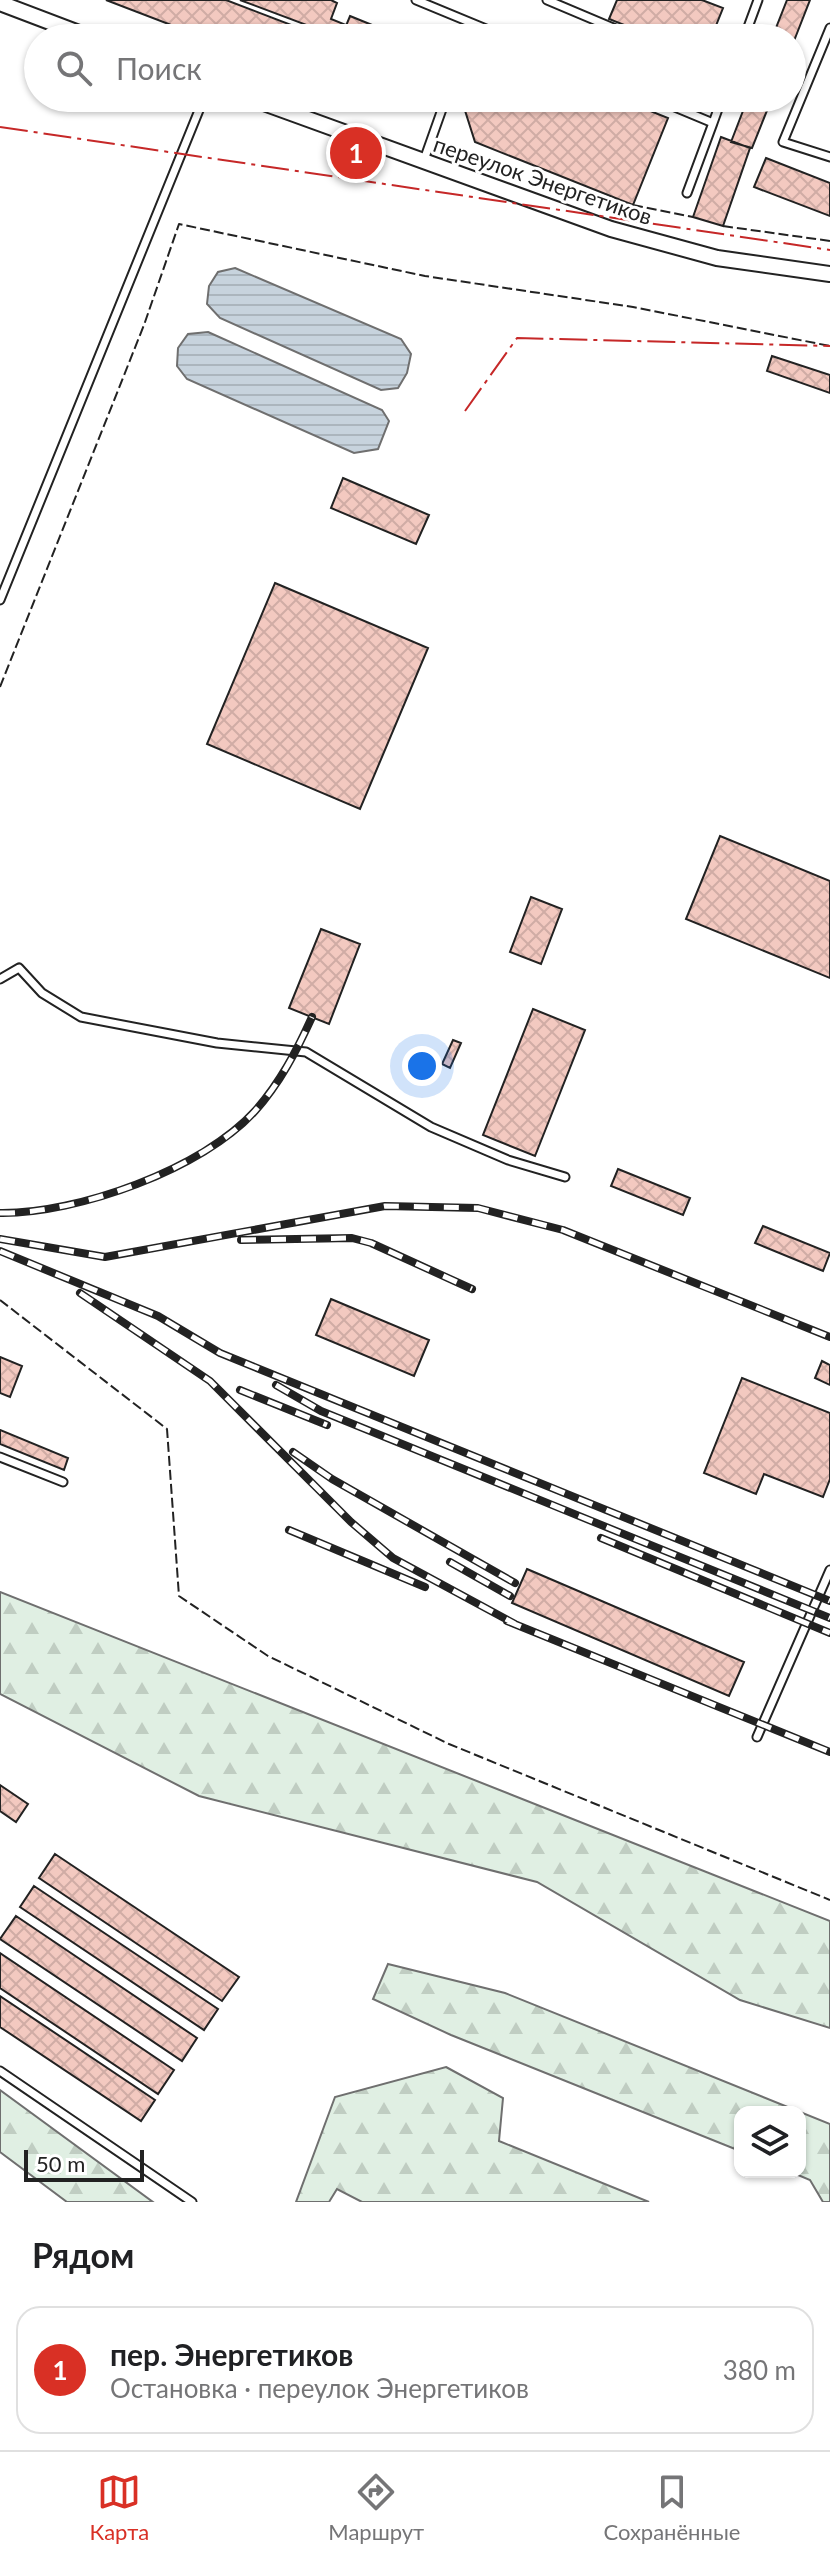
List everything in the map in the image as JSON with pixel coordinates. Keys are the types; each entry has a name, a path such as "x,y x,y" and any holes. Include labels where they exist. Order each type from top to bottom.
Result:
{"street":[{"path":"0,3 55,24"},
{"name":"переулок Энергетиков","path":"287,112 611,229 717,258 830,274"}],"lane":[{"path":"416,0 473,24"},
{"path":"547,0 604,24"},
{"path":"749,24 758,0"},
{"path":"806,86 830,28"},
{"path":"0,600 198,112"},
{"path":"423,163 441,112"},
{"path":"687,112 713,123"},
{"path":"687,193 717,112"},
{"path":"795,112 783,142 830,157"},
{"path":"0,979 19,968 42,993 81,1017 217,1043 306,1052 431,1127 508,1160 565,1177"},
{"path":"0,1457 63,1482"},
{"path":"757,1737 830,1570"},
{"path":"0,2071 192,2202"}],"green space":[{"path":"0,1592 830,1921 830,2028 740,2000 537,1882 199,1796 0,1694"},
{"path":"388,1964 505,1993 785,2106 734,2106 734,2149 451,2035 373,1999"},
{"path":"446,2067 503,2098 499,2141 649,2202 362,2202 337,2189 329,2202 296,2202 335,2097"},
{"path":"0,2090 153,2202 67,2202 0,2152"},
{"path":"806,2114 830,2124 830,2202 823,2202 810,2180 805,2178"}],"shaded area":[{"path":"235,268 401,339 411,354 407,373 398,388 381,390 220,318 207,304 209,286 218,272"},
{"path":"208,332 382,410 389,421 378,449 354,453 187,379 177,366 178,348 188,334"}],"building":[{"path":"106,0 226,0 289,24 169,24"},
{"path":"240,0 331,0 337,3 331,19 344,24 304,24"},
{"path":"617,0 702,0 723,8 717,24 622,24 609,19"},
{"path":"787,0 810,0 801,24 778,24"},
{"path":"350,16 370,24 347,24"},
{"path":"465,112 653,112 668,118 633,205 475,142"},
{"path":"743,112 766,112 752,148 731,142"},
{"path":"721,137 750,148 723,226 693,217"},
{"path":"766,158 830,183 830,216 754,187"},
{"path":"772,356 830,375 830,393 767,371"},
{"path":"343,478 429,515 416,544 331,508"},
{"path":"275,583 428,648 360,809 207,744"},
{"path":"720,836 830,881 830,978 686,919"},
{"path":"531,897 562,909 541,964 510,952"},
{"path":"321,929 360,944 329,1024 289,1008"},
{"path":"533,1009 585,1030 535,1156 483,1135"},
{"path":"453,1040 461,1043 450,1068 442,1064"},
{"path":"618,1169 690,1198 683,1215 611,1186"},
{"path":"763,1226 830,1253 823,1271 755,1243"},
{"path":"331,1299 429,1340 414,1376 316,1335"},
{"path":"0,1357 22,1366 10,1397 0,1393"},
{"path":"822,1361 830,1365 830,1385 815,1378"},
{"path":"742,1378 830,1413 830,1479 823,1497 764,1474 756,1494 704,1473"},
{"path":"0,1430 68,1458 64,1470 0,1444"},
{"path":"527,1569 744,1662 729,1696 512,1603"},
{"path":"0,1785 28,1804 16,1822 0,1811"},
{"path":"55,1854 239,1977 222,2001 39,1878"},
{"path":"34,1886 218,2009 204,2030 20,1907"},
{"path":"16,1916 197,2038 182,2061 0,1939"},
{"path":"0,1953 174,2070 158,2094 0,1988"},
{"path":"0,1996 155,2100 141,2121 0,2027"}],"railway":[{"path":"0,1213 65,1206 101,1196 137,1184 204,1152 232,1132 264,1100 287,1066 312,1017"},
{"path":"0,1239 105,1257 385,1206 478,1208 563,1230 830,1337"},
{"path":"241,1240 352,1238 371,1243 472,1289"},
{"path":"0,1251 158,1316 220,1353 830,1601"},
{"path":"80,1293 210,1381 351,1522 393,1558 515,1624"},
{"path":"276,1385 321,1411 830,1618"},
{"path":"240,1390 327,1425"},
{"path":"293,1452 332,1479 515,1583"},
{"path":"289,1530 425,1587"},
{"path":"601,1538 830,1633"},
{"path":"450,1562 510,1596"},
{"path":"507,1621 830,1752"}],"fence":[{"path":"633,205 693,217"},
{"path":"0,687 144,325 179,224 425,276 633,307 830,346"},
{"path":"723,226 830,241"},
{"path":"0,1300 167,1429 179,1596 268,1656 449,1744 830,1900"}],"power":[{"path":"0,127 830,250"},
{"path":"465,411 517,338 830,346"}],"place":[{"name":"пер. Энергетиков","path":"356,153"}]}
